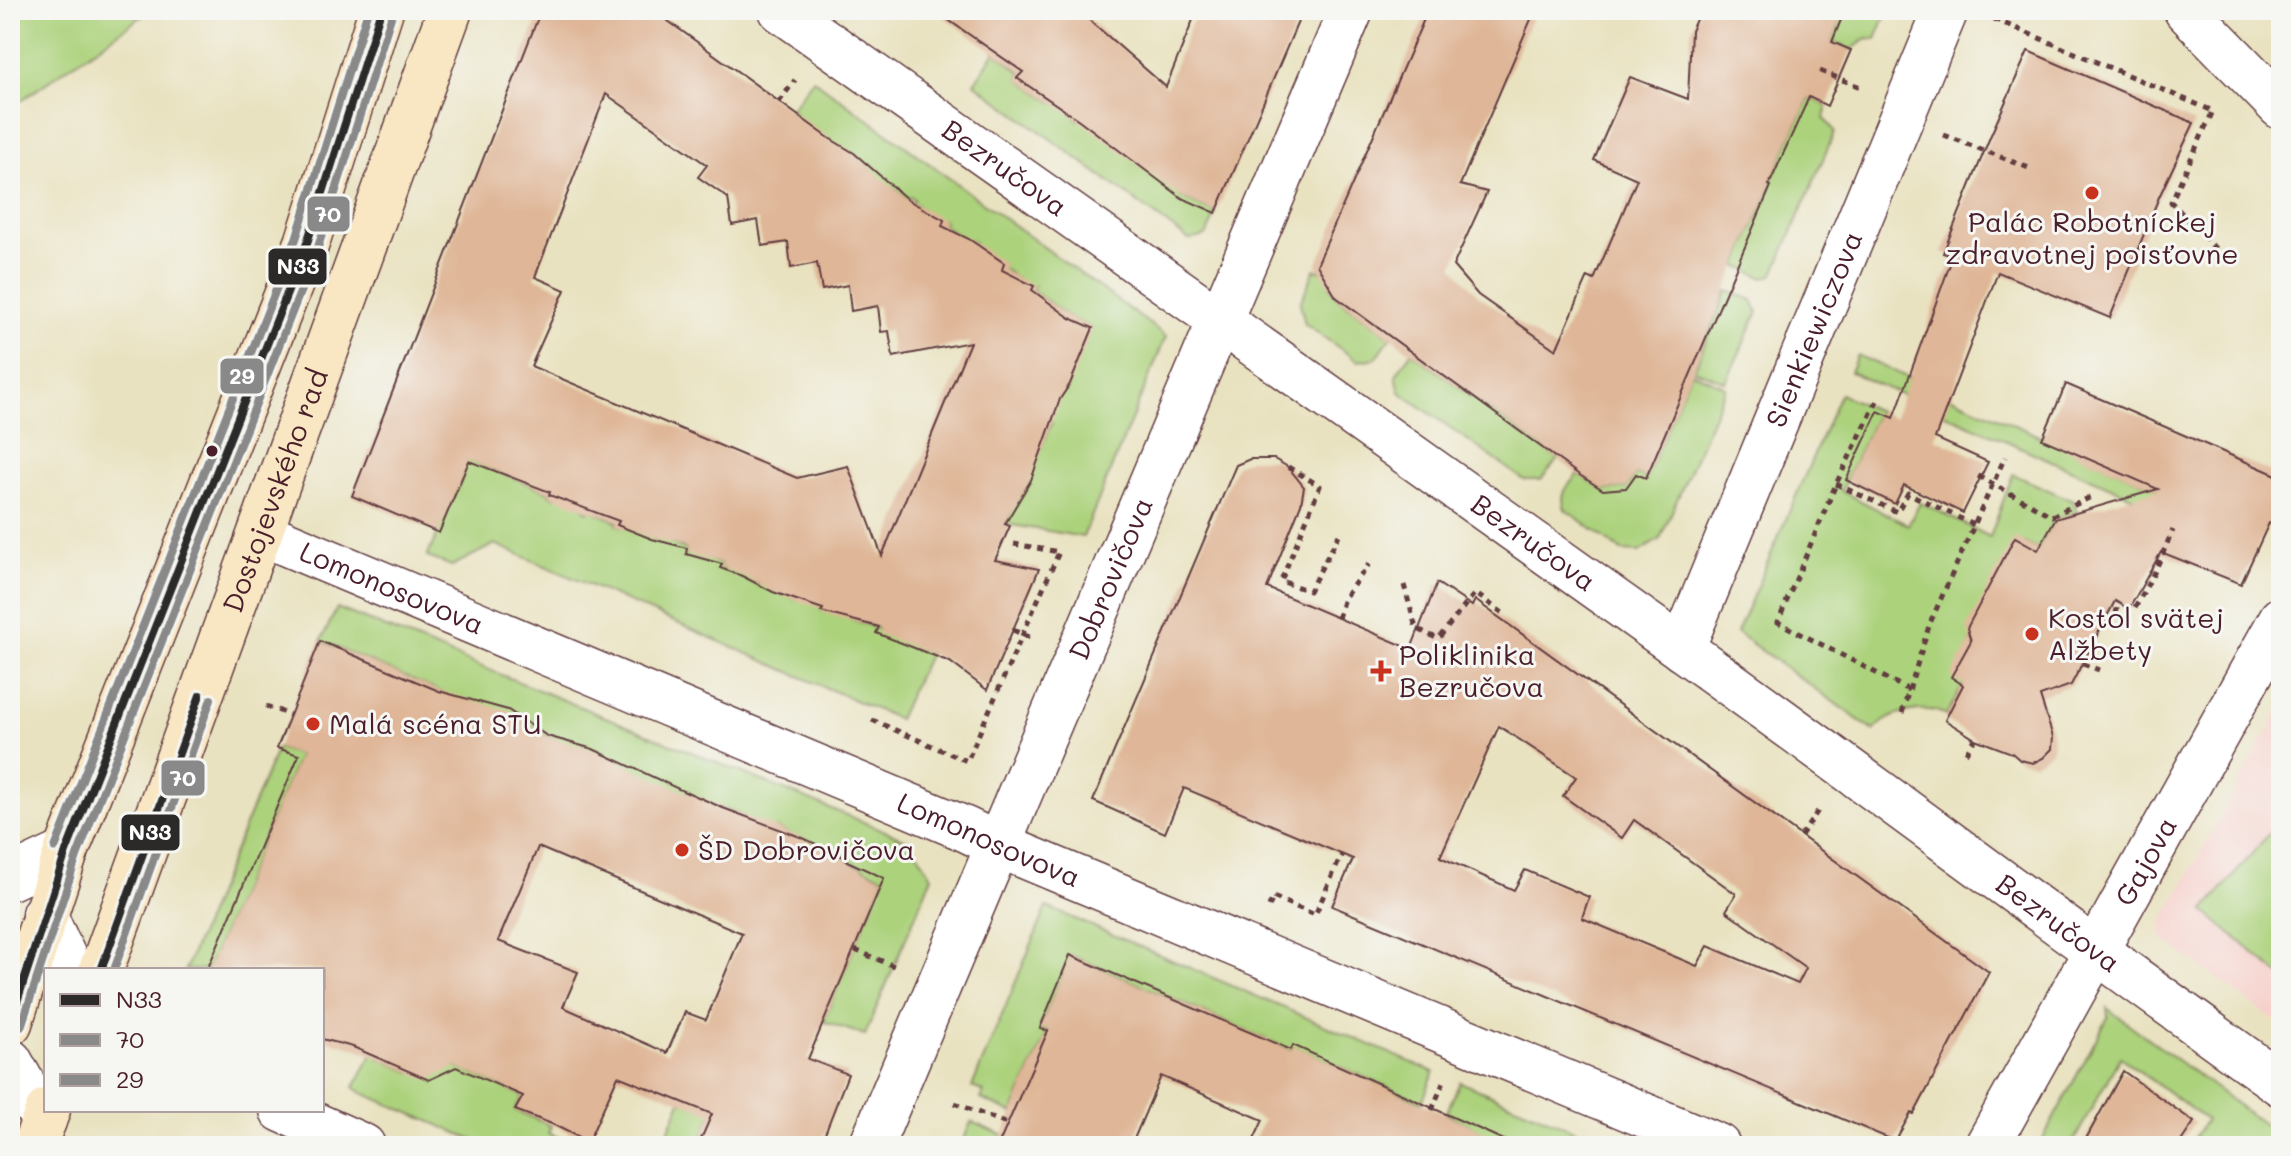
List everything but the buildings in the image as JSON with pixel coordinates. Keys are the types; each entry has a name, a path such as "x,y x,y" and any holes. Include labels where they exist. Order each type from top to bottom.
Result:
{"main road":[{"path":"10,1023 66,852 307,243 381,10"},
{"name":"Dostojevského rad","path":"102,968 450,10"}],"street":[{"name":"Bezručova","path":"781,10 1218,321 1305,378 1682,649 2095,953 2281,1084"},
{"name":"Dobrovičova","path":"871,1146 1351,10"},
{"name":"Sienkiewiczova","path":"1682,649 1946,10"},
{"path":"2186,10 2281,107"},
{"name":"Lomonosovova","path":"261,533 1718,1146"},
{"name":"Gajova","path":"1987,1146 2281,619"},
{"path":"10,878 66,852"},
{"path":"44,914 69,968"},
{"path":"10,1061 42,1126"},
{"path":"286,1112 363,1146"}],"path":[{"path":"2000,22 2213,111 2171,202 2228,262"},
{"path":"1820,71 1864,88"},
{"path":"779,102 798,77"},
{"path":"1940,133 2029,168"},
{"path":"1877,401 1836,484 1778,622 1909,690"},
{"path":"1902,713 1930,623 2005,457"},
{"path":"1288,467 1320,486 1281,581 1309,591 1339,535"},
{"path":"1978,476 2052,516 2093,496"},
{"path":"1836,484 1897,512 1908,493 1974,525"},
{"path":"2135,608 2173,530"},
{"path":"872,720 967,761 1059,552 1014,544"},
{"path":"1338,618 1344,598 1369,564"},
{"path":"1404,585 1416,628 1438,639 1475,593 1504,614"},
{"path":"2116,614 2118,603"},
{"path":"1013,630 1023,635"},
{"path":"2083,664 2099,670"},
{"path":"266,706 290,715"},
{"path":"1966,753 1975,739"},
{"path":"1801,836 1826,798"},
{"path":"1268,910 1273,897 1315,915 1342,854"},
{"path":"855,950 894,966"},
{"path":"1432,1110 1449,1069"},
{"path":"955,1103 1007,1124"}],"shaded area":[{"path":"2281,707 2281,1025 2164,940 2161,931 2163,921"}],"green space":[{"path":"10,10 151,10 10,108"},
{"path":"1845,10 1888,10 1876,39 1867,38 1851,50 1832,41"},
{"path":"995,52 1022,73 1018,78 1051,101 1076,112 1075,118 1079,120 1084,116 1182,198 1216,213 1206,236 1189,240 974,83"},
{"path":"813,79 1166,336 1083,537 1006,524 1019,494 1022,496 1024,492 1052,423 1049,422 1092,328 1070,318 1032,290 1034,286 1029,287 972,246 974,242 967,242 943,224 944,220 939,221 912,202 914,199 909,199 792,116 794,112 790,110"},
{"path":"1811,98 1827,106 1824,119 1835,131 1774,274 1764,278 1737,266 1769,185"},
{"path":"1315,269 1330,274 1329,285 1336,297 1391,337 1376,358 1358,361 1305,324 1300,303"},
{"path":"1727,291 1753,300 1758,312 1726,382 1694,370"},
{"path":"1411,352 1558,459 1541,480 1524,480 1400,392 1396,375"},
{"path":"1857,355 2170,494 2163,510 1850,372"},
{"path":"1691,372 1726,387 1660,539 1639,552 1622,551 1565,509 1564,494 1578,474 1604,490 1626,488 1636,474 1646,478"},
{"path":"1840,394 1878,411 1841,491 1908,525 1920,502 1990,537 2013,474 2073,501 2077,512 2055,519 2038,550 2025,543 1971,641 1963,685 1946,716 1929,710 1908,712 1888,719 1874,731 1737,633"},
{"path":"443,450 549,492 554,497 557,495 585,507 588,512 590,509 618,522 617,525 652,535 655,540 657,537 687,550 687,554 691,551 722,565 721,569 727,567 757,580 755,583 758,585 761,581 795,599 796,596 823,608 822,611 830,611 878,629 929,653 898,719 495,544 452,566 427,557 464,473"},
{"path":"337,608 910,841 932,876 865,1035 825,1022 825,1018 884,877 776,828 726,809 724,811 688,792 321,641"},
{"path":"277,748 299,755 208,968 186,968"},
{"path":"2281,819 2281,976 2204,911"},
{"path":"1047,907 1434,1072 1422,1102 1293,1046 1291,1050 1071,955 1040,1027 1048,1031 1012,1113 981,1099 984,1092 972,1087"},
{"path":"2107,1008 2281,1137 2281,1146 2188,1146 2206,1120 2120,1057 2071,1146 2039,1146 2108,1017"},
{"path":"373,1053 413,1073 448,1063 523,1096 515,1110 551,1126 548,1133 573,1144 577,1137 588,1142 586,1146 488,1146 354,1087"},
{"path":"1460,1082 1612,1146 1522,1146 1508,1140 1505,1144 1446,1113"},
{"path":"681,1101 715,1109 698,1146 662,1146"},
{"path":"971,1122 1003,1135 998,1146 961,1146"}],"transit line":[{"name":"29","path":"55,848 296,239 368,10"},
{"name":"N33","path":"10,1023 66,852 307,243 381,10"},
{"name":"70","path":"21,1027 77,856 318,247 392,14"},
{"name":"N33","path":"102,968 200,695"},
{"name":"70","path":"115,968 211,699"}],"place":[{"name":"Palác Robotníckej zdravotnej poisťovne","path":"2092,193"},
{"name":"Kostol svätej Alžbety","path":"2032,634"},
{"name":"Poliklinika Bezručova","path":"1381,671"},
{"name":"Malá scéna STU","path":"313,724"},
{"name":"ŠD Dobrovičova","path":"682,850"}]}
